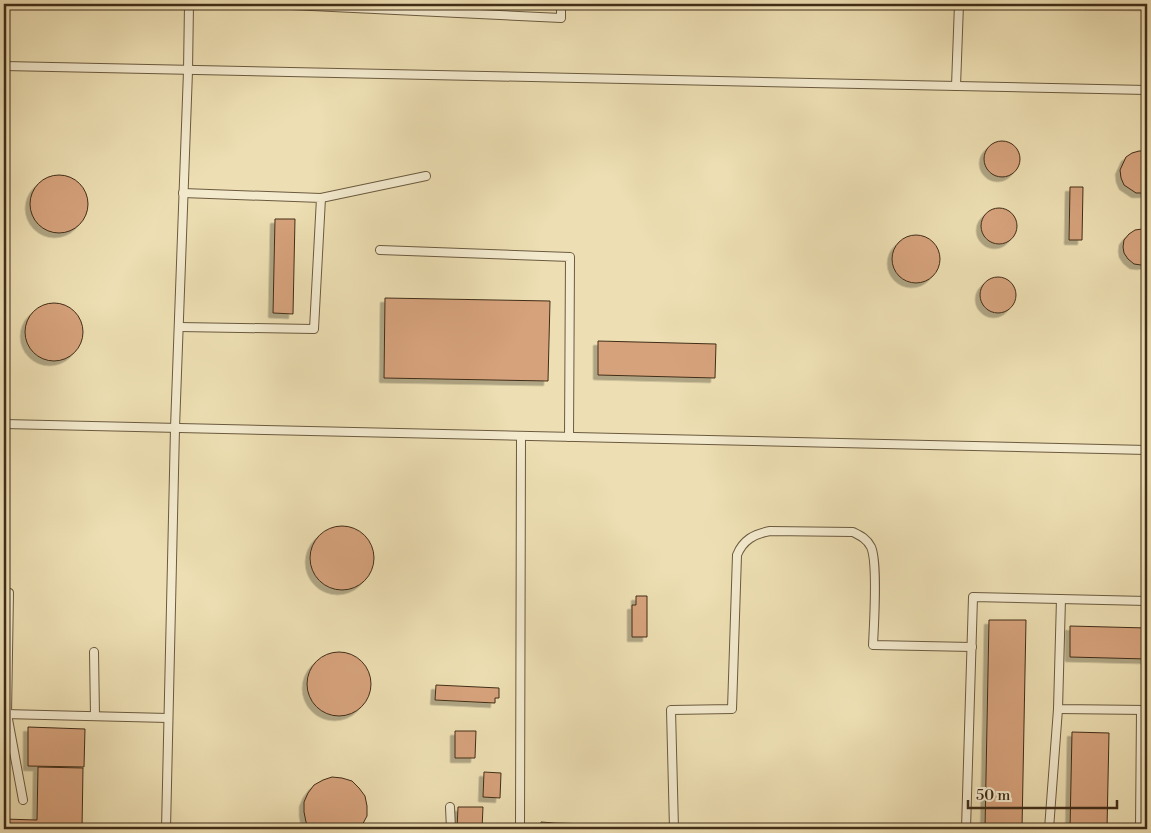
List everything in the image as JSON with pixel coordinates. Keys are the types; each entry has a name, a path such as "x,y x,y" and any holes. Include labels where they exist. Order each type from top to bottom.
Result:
{"lane":[{"path":"166,829 175,428 189,4"},
{"path":"270,4 562,18 561,4"},
{"path":"956,86 959,4"},
{"path":"4,66 1147,90"},
{"path":"184,193 321,198 426,176"},
{"path":"179,327 314,329 321,198"},
{"path":"380,250 570,257 569,437"},
{"path":"4,424 1147,450"},
{"path":"520,829 521,436"},
{"path":"674,829 671,710 732,709 737,555 741,545 749,538 758,533 770,531 853,532 862,536 868,542 874,558 873,645 972,647"},
{"path":"4,592 9,592 5,714 23,800"},
{"path":"966,829 973,597 1147,601"},
{"path":"1048,829 1058,709 1061,599"},
{"path":"94,652 95,716"},
{"path":"1058,709 1144,710 1140,829"},
{"path":"5,714 168,718"},
{"path":"450,807 451,829"}],"building":[{"path":"1147,4 1147,6 1088,5"},
{"path":"1002,141 1009,142 1015,146 1019,152 1019,166 1015,172 1009,176 1002,177 995,176 989,172 985,166 984,159 985,152 989,146 995,142"},
{"path":"1139,151 1147,151 1147,192 1144,193 1136,193 1124,185 1120,170 1126,157"},
{"path":"59,175 70,177 83,188 88,204 86,215 75,228 59,233 48,231 35,220 30,204 32,193 43,180"},
{"path":"1070,187 1083,187 1082,240 1069,240"},
{"path":"999,208 1006,209 1012,213 1016,219 1016,233 1012,239 1006,243 999,244 992,243 986,239 982,233 981,226 982,219 986,213 992,209"},
{"path":"275,219 295,219 293,314 273,313"},
{"path":"1135,230 1147,230 1147,264 1141,265 1134,264 1128,259 1123,247 1124,240 1129,234"},
{"path":"916,235 925,237 933,242 938,250 940,259 938,268 933,276 925,281 916,283 907,281 899,276 894,268 892,259 894,250 899,242 907,237"},
{"path":"998,277 1005,278 1011,282 1015,288 1015,302 1011,308 1005,312 998,313 991,312 985,308 981,302 980,295 981,288 985,282 991,278"},
{"path":"385,298 550,301 548,381 384,378"},
{"path":"54,303 65,305 78,316 83,332 81,343 70,356 54,361 43,359 30,348 25,332 27,321 38,308"},
{"path":"598,341 716,344 715,378 598,375"},
{"path":"342,526 360,532 368,540 374,558 368,576 360,584 342,590 324,584 316,576 310,558 316,540 324,532"},
{"path":"636,596 647,596 647,637 632,637 632,605 636,605"},
{"path":"989,620 1026,620 1022,829 985,829"},
{"path":"1070,626 1147,628 1147,659 1070,657"},
{"path":"339,652 357,658 365,666 371,684 365,702 357,710 339,716 321,710 313,702 307,684 313,666 321,658"},
{"path":"436,685 499,688 499,698 495,698 495,703 435,700"},
{"path":"28,727 85,729 84,767 28,766"},
{"path":"455,731 476,731 475,758 455,758"},
{"path":"1072,732 1109,733 1107,829 1070,829"},
{"path":"38,767 83,768 82,829 4,829 4,819 37,820"},
{"path":"484,772 501,773 500,798 483,797"},
{"path":"332,777 352,781 365,796 367,816 360,829 311,829 306,822 304,802 308,793 314,785"},
{"path":"458,807 483,807 482,829 457,829"},
{"path":"541,822 554,823 554,829 541,829"},
{"path":"554,823 630,825 629,829 554,829"}]}
